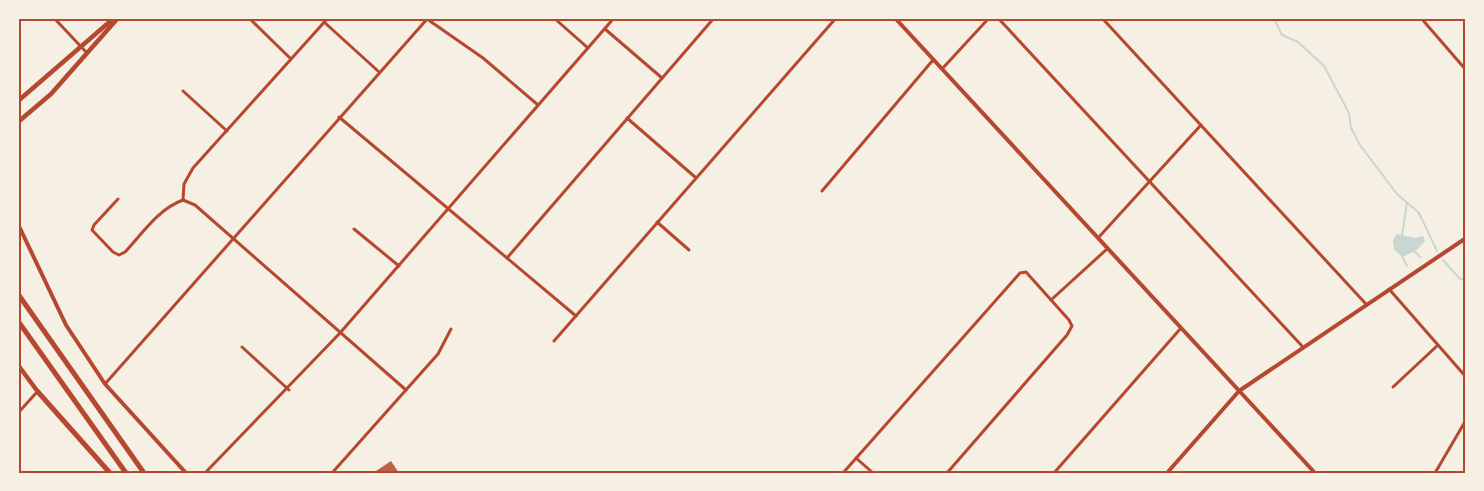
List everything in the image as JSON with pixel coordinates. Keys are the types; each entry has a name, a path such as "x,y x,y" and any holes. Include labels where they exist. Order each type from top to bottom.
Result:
{"highway":[{"path":"18,294 144,473"},
{"path":"18,321 126,473"},
{"path":"38,392 110,473"}],"main road":[{"path":"18,101 116,18"},
{"path":"18,122 51,94 88,54 116,18"},
{"path":"18,365 38,392"}],"street":[{"path":"54,18 88,54"},
{"path":"183,200 184,184 193,168 328,18"},
{"path":"105,384 427,18 483,58 538,105"},
{"path":"554,18 588,48"},
{"path":"206,473 289,390 614,18"},
{"path":"507,258 714,18"},
{"path":"554,341 836,18"},
{"path":"895,18 1315,473"},
{"path":"942,69 989,18"},
{"path":"998,18 1302,346"},
{"path":"1102,18 1366,304"},
{"path":"1421,18 1466,70"},
{"path":"250,19 291,59"},
{"path":"324,22 379,72"},
{"path":"605,29 662,78"},
{"path":"822,191 933,60"},
{"path":"1462,66 1466,62"},
{"path":"183,91 227,131"},
{"path":"339,117 576,316"},
{"path":"627,118 695,177"},
{"path":"1098,238 1201,125"},
{"path":"118,199 92,230 107,247 119,255 162,212 183,200"},
{"path":"183,200 195,205 231,239 406,390"},
{"path":"657,222 689,250"},
{"path":"18,224 66,325 105,384 186,473"},
{"path":"354,229 399,266"},
{"path":"1167,473 1239,391 1302,346 1466,238"},
{"path":"1051,300 1107,249"},
{"path":"843,473 1020,273 1026,272 1067,317 1072,326 1067,335 946,473"},
{"path":"1389,289 1466,377"},
{"path":"1054,473 1181,328"},
{"path":"332,473 438,354 451,329"},
{"path":"1393,387 1438,345"},
{"path":"242,347 289,390"},
{"path":"18,413 38,392"},
{"path":"1435,473 1466,420"},
{"path":"856,458 873,473"},
{"path":"1057,469 1062,473"}],"shaded area":[{"path":"1397,234 1415,238 1423,236 1425,241 1416,251 1402,257 1394,249 1393,240"}],"building":[{"path":"391,461 399,473 373,473"}],"waterway":[{"path":"1274,18 1282,35 1298,42 1324,66 1349,113 1351,128 1360,145 1397,194 1419,213 1437,251"},
{"path":"1402,236 1407,203"},
{"path":"1414,251 1420,257"},
{"path":"1402,256 1407,266"},
{"path":"1443,260 1459,278 1466,281"}]}
